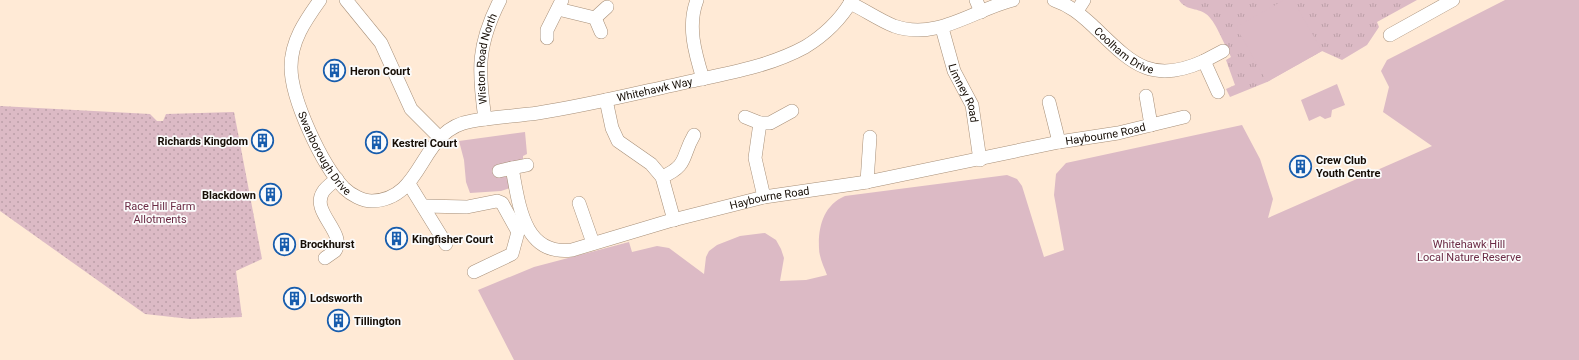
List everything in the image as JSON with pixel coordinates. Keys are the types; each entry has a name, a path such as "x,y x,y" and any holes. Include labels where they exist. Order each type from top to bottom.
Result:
{"street":[{"name":"Swanborough Drive","path":"320,0 304,23 296,38 293,51 292,78 297,99 315,142 337,179 348,192 368,201 378,200 390,196 409,184 439,137"},
{"path":"346,0 381,43 411,109 439,137"},
{"name":"Wiston Road North","path":"485,119 480,77 480,56 484,36 500,0"},
{"path":"697,0 693,17 692,35 696,58 704,79"},
{"path":"851,2 894,26 910,29 942,28 978,6 1013,0"},
{"name":"Coolham Drive","path":"1054,0 1077,11 1126,57 1140,66 1153,70 1185,70 1223,51"},
{"path":"1077,11 1084,0"},
{"path":"1390,35 1453,0"},
{"name":"Whitehawk Way","path":"439,137 461,123 537,113 606,100 704,79 772,61 800,49 820,36 835,22 851,2"},
{"path":"547,38 547,30 560,4 595,18 601,32"},
{"path":"595,18 607,7"},
{"name":"Limney Road","path":"942,28 954,71 972,105 980,160"},
{"path":"1204,61 1218,92"},
{"name":"Haybourne Road","path":"1146,96 1151,125"},
{"path":"606,100 612,128 618,141 651,164 662,177 674,220"},
{"name":"Haybourne Road","path":"1050,102 1059,142"},
{"path":"745,118 760,123 770,123 792,111"},
{"name":"Haybourne Road","path":"512,168 523,218 533,236 541,244 552,249 562,251 764,197 867,182 980,160 1059,142 1118,133 1184,117"},
{"path":"760,123 755,158 764,197"},
{"path":"662,177 683,164 687,148 694,135"},
{"path":"867,182 870,137"},
{"path":"499,171 527,164"},
{"path":"325,258 335,251 337,242 321,206 321,197 323,191 337,179"},
{"path":"409,184 424,206 446,244"},
{"path":"424,206 467,207 496,201 502,204 518,232 512,254 474,272"},
{"path":"579,203 593,243"}],"green space":[{"path":"1179,0 1417,0 1377,22 1379,27 1367,45 1342,60 1322,51 1267,82 1230,97 1226,89 1235,85 1226,60 1231,57 1219,32 1213,21 1206,14 1199,10 1185,6"},
{"path":"1284,0 1293,0 1322,51 1267,82 1236,27"},
{"name":"Whitehawk Hill Local Nature Reserve","path":"1505,0 1579,0 1579,360 514,360 478,290 534,267 629,242 632,252 657,246 669,248 704,274 706,257 709,251 717,245 740,236 765,233 776,240 784,258 780,281 806,280 827,275 819,251 821,224 827,211 832,205 845,196 1007,175 1017,179 1022,186 1044,257 1064,250 1054,195 1056,174 1066,163 1242,125 1260,159 1273,199 1268,218 1432,146 1383,112 1389,87 1381,71 1387,60"},
{"path":"1337,84 1345,105 1332,110 1331,117 1325,119 1320,116 1309,121 1301,100"},
{"name":"Race Hill Farm Allotments","path":"0,106 150,114 157,121 163,121 166,114 234,112 262,259 236,271 242,317 190,319 145,314 0,211"},
{"path":"525,132 527,154 523,156 523,159 495,167 503,176 509,178 513,187 501,191 470,193 466,182 464,160 459,141"}],"place":[{"name":"Heron Court","path":"334,71"},
{"name":"Richards Kingdom","path":"263,141"},
{"name":"Kestrel Court","path":"377,143"},
{"name":"Crew Club Youth Centre","path":"1301,166"},
{"name":"Blackdown","path":"271,195"},
{"name":"Kingfisher Court","path":"396,239"},
{"name":"Brockhurst","path":"285,244"},
{"name":"Lodsworth","path":"295,298"},
{"name":"Tillington","path":"338,321"}]}
